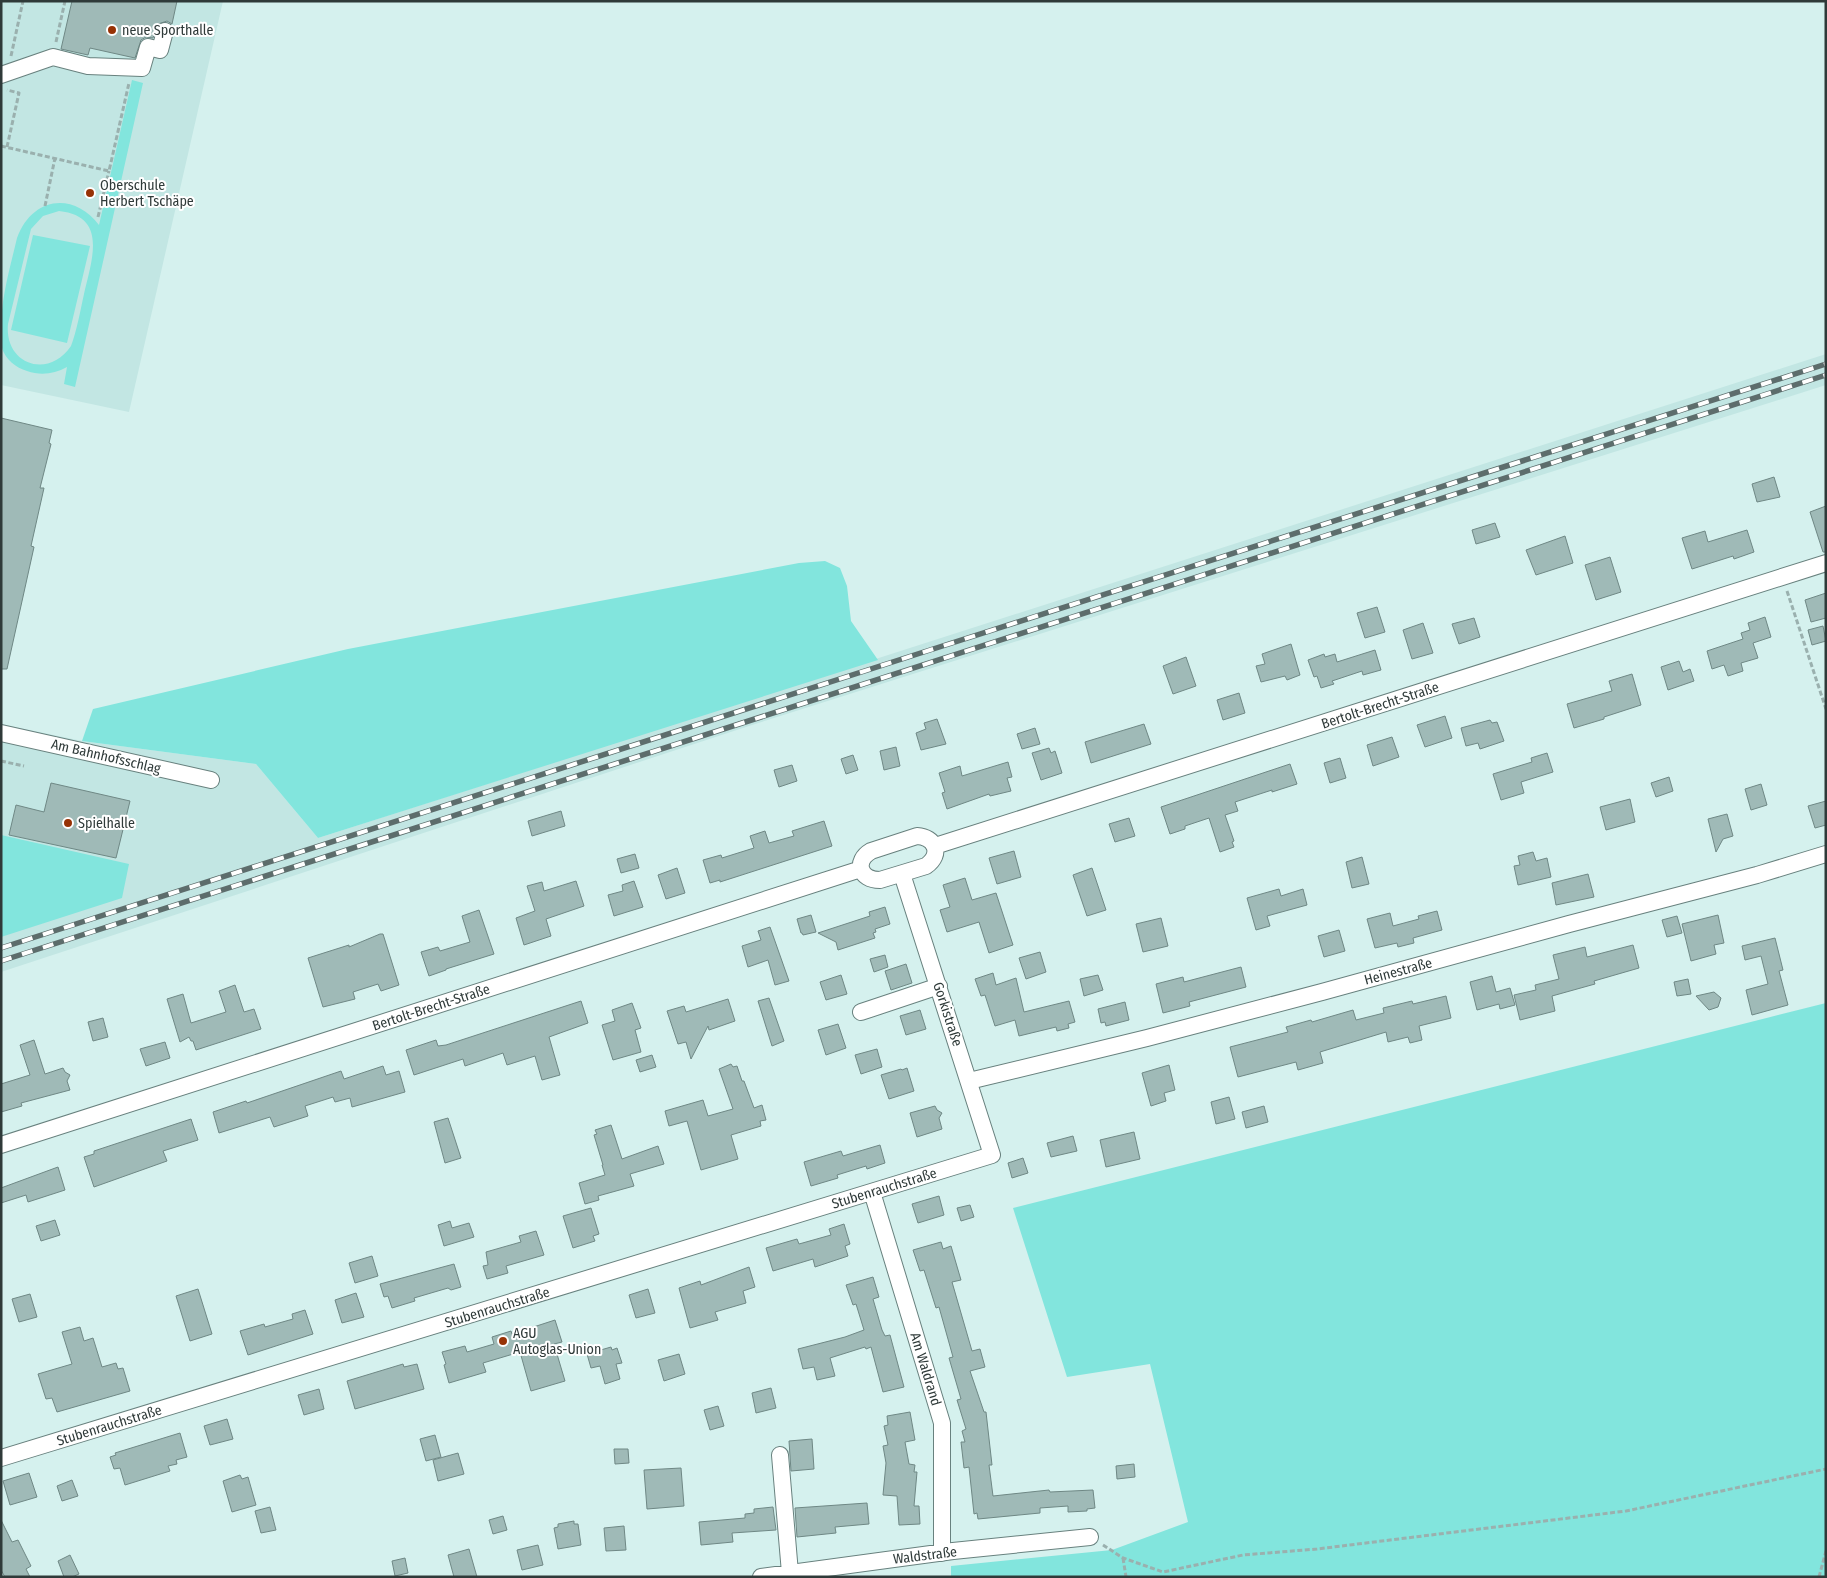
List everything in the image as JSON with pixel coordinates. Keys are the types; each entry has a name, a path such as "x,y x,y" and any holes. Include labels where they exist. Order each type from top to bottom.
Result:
{"street":[{"path":"5,69 53,57 88,66 142,68 148,47 160,50 165,31"},
{"name":"Bertolt-Brecht-Straße","path":"935,846 1826,563"},
{"name":"Am Bahnhofsschlag","path":"1,733 211,780"},
{"path":"917,836 926,836 935,846 935,854 931,862 926,866 902,874 880,880 872,880 864,875 861,869 861,861 864,854 917,836"},
{"name":"Heinestraße","path":"969,1081 1147,1038 1757,875 1826,854"},
{"name":"Bertolt-Brecht-Straße","path":"1,1145 861,869"},
{"name":"Gorkistraße","path":"902,874 992,1155"},
{"path":"861,1012 939,986"},
{"name":"Stubenrauchstraße","path":"1,1458 992,1155"},
{"name":"Am Waldrand","path":"872,1192 942,1423 942,1552"},
{"path":"780,1455 790,1573"},
{"name":"Waldstraße","path":"761,1577 942,1552 1090,1537"}],"path":[{"path":"5,69 23,1"},
{"path":"53,57 65,1"},
{"path":"98,218 132,67"},
{"path":"1,89 18,93 7,147"},
{"path":"1,146 109,171"},
{"path":"45,206 55,158"},
{"path":"1783,577 1826,709"},
{"path":"1,761 24,766"},
{"path":"1090,1537 1124,1558 1163,1572 1243,1556 1317,1549 1626,1511 1826,1469"},
{"path":"1819,1577 1826,1552"},
{"path":"1124,1558 1126,1577"}],"shaded area":[{"name":"Oberschule Herbert Tschäpe","path":"1,1 223,1 129,412 1,385"},
{"path":"132,80 143,83 75,387 64,384 67,367 52,373 42,374 19,368 3,352 1,344 1,317 6,283 17,238 24,224 32,214 43,207 54,203 66,203 89,214 99,225","holes":["59,211 75,215 85,222 91,231 93,242 90,268 73,340 71,346 62,356 51,363 40,365 29,363 20,358 13,349 9,338 8,324 31,229 43,216"]},
{"path":"33,235 90,246 67,343 11,330"},
{"path":"1826,354 1826,385 752,725 1,972 1,724 82,741 256,764 318,838"},
{"path":"825,561 840,568 847,586 851,621 878,660 318,838 256,764 82,741 93,709 348,649 799,563"},
{"path":"1,835 129,864 122,898 1,937"},
{"path":"1826,1003 1826,1577 951,1577 951,1566 1112,1550 1188,1522 1150,1364 1067,1377 1013,1208"}],"building":[{"name":"neue Sporthalle","path":"72,1 177,1 172,24 167,21 158,24 153,38 146,37 141,40 135,58 90,48 88,55 61,49"},
{"path":"1,418 52,430 49,443 51,444 40,488 44,488 31,546 34,547 7,669 1,669"},
{"path":"1774,477 1780,497 1757,502 1752,484"},
{"path":"1826,506 1826,552 1823,552 1810,512"},
{"path":"1495,523 1500,537 1476,544 1472,530"},
{"path":"1747,530 1754,552 1734,559 1733,556 1692,569 1682,538 1705,531 1708,542"},
{"path":"1565,536 1573,563 1536,575 1526,550"},
{"path":"1610,557 1621,592 1596,600 1585,565"},
{"path":"1826,593 1826,618 1811,622 1805,600"},
{"path":"1377,607 1385,632 1365,638 1357,613"},
{"path":"1765,617 1771,637 1753,643 1758,658 1741,663 1743,671 1728,676 1724,665 1712,669 1707,651 1743,639 1741,633 1750,630 1748,623"},
{"path":"1474,618 1480,637 1459,644 1452,624"},
{"path":"1423,623 1433,653 1412,659 1403,630"},
{"path":"1823,626 1826,641 1812,645 1808,630"},
{"path":"1291,644 1300,675 1287,680 1285,676 1261,682 1256,666 1265,664 1262,654"},
{"path":"1375,650 1381,670 1363,675 1362,671 1332,681 1334,684 1321,688 1317,676 1314,677 1308,660 1324,654 1325,657 1335,654 1337,662"},
{"path":"1186,657 1196,686 1173,694 1163,666"},
{"path":"1679,661 1683,672 1690,669 1694,681 1668,690 1661,667"},
{"path":"1632,674 1641,705 1574,728 1567,704 1612,691 1609,681"},
{"path":"1239,693 1245,713 1223,720 1217,700"},
{"path":"1445,716 1452,738 1425,747 1417,725"},
{"path":"937,719 946,744 921,750 916,733 926,729 924,723"},
{"path":"1490,720 1492,723 1497,722 1504,741 1480,749 1478,743 1466,746 1461,728"},
{"path":"1144,724 1151,744 1091,763 1085,742"},
{"path":"1035,728 1040,744 1022,749 1017,734"},
{"path":"1392,737 1399,757 1373,766 1367,745"},
{"path":"896,747 900,766 884,770 880,751"},
{"path":"1049,748 1051,753 1055,751 1062,773 1041,780 1032,753"},
{"path":"1547,753 1553,772 1521,782 1524,793 1501,800 1493,774 1532,762 1531,758"},
{"path":"853,755 858,770 846,774 841,759"},
{"path":"1340,758 1346,778 1330,783 1324,763"},
{"path":"1008,762 1012,777 1007,778 1011,791 990,796 989,794 947,809 942,793 945,792 939,773 960,766 962,776"},
{"path":"1290,764 1297,784 1235,802 1238,811 1225,815 1234,841 1232,842 1234,847 1220,852 1209,818 1185,826 1185,829 1170,834 1161,807"},
{"path":"792,765 797,781 779,787 774,770"},
{"path":"1669,777 1673,791 1656,797 1651,783"},
{"name":"Spielhalle","path":"51,783 130,801 116,858 9,835 16,805 44,812"},
{"path":"1761,784 1767,805 1751,810 1745,789"},
{"path":"1630,799 1635,822 1606,830 1600,807"},
{"path":"1826,801 1826,825 1815,828 1808,806"},
{"path":"561,811 565,826 532,836 528,821"},
{"path":"1727,814 1733,836 1723,839 1716,852 1708,819"},
{"path":"1129,818 1135,836 1115,842 1109,824"},
{"path":"824,821 832,846 720,882 720,880 710,883 703,860 721,855 722,858 754,848 750,836 765,831 769,843 794,836 792,831"},
{"path":"1014,851 1021,877 997,884 989,858"},
{"path":"1533,852 1536,861 1547,858 1551,877 1518,885 1514,866 1520,865 1518,856"},
{"path":"635,854 639,868 621,873 617,859"},
{"path":"1362,857 1369,884 1352,888 1346,862"},
{"path":"677,868 685,893 666,899 658,875"},
{"path":"1092,868 1106,910 1087,916 1073,875"},
{"path":"1588,874 1594,897 1556,905 1552,883"},
{"path":"965,878 972,900 996,893 1013,945 989,953 979,922 947,932 940,910 950,907 943,885"},
{"path":"576,881 584,906 546,919 551,936 524,945 516,918 535,911 527,886 542,882 544,891"},
{"path":"634,881 643,907 614,916 608,895 623,891 622,885"},
{"path":"1279,889 1281,896 1303,889 1307,905 1267,916 1270,926 1256,930 1247,898"},
{"path":"885,907 890,924 875,929 876,932 873,933 875,938 838,950 836,942 818,933 870,916 869,912"},
{"path":"479,910 494,954 429,976 421,952 438,947 440,951 470,942 462,916"},
{"path":"1437,911 1442,930 1413,938 1414,943 1398,947 1397,943 1375,948 1367,919 1390,913 1393,926 1419,919 1418,916"},
{"path":"811,915 816,932 803,935 797,919"},
{"path":"1718,915 1724,943 1714,945 1716,954 1691,961 1682,924"},
{"path":"1677,916 1682,933 1667,937 1662,920"},
{"path":"1161,918 1168,946 1143,952 1136,924"},
{"path":"770,927 789,981 775,985 768,960 748,967 742,946 761,940 758,931"},
{"path":"1339,930 1345,951 1324,957 1318,936"},
{"path":"383,934 399,985 381,991 378,984 353,992 355,999 323,1007 308,958 349,945 349,947"},
{"path":"1775,938 1783,970 1779,971 1788,1005 1752,1015 1746,990 1768,984 1761,956 1745,960 1742,946"},
{"path":"1633,945 1639,968 1594,981 1595,984 1552,996 1555,1011 1520,1020 1514,995 1536,990 1535,985 1559,979 1553,955 1585,947 1587,957"},
{"path":"1040,952 1046,972 1026,979 1019,958"},
{"path":"885,955 888,967 874,972 870,959"},
{"path":"906,964 912,983 891,990 885,971"},
{"path":"1241,967 1246,987 1189,1002 1190,1006 1163,1013 1156,984 1183,977 1184,982"},
{"path":"993,973 996,985 1016,978 1024,1012 1069,1001 1075,1022 1068,1024 1069,1028 1057,1031 1056,1027 1019,1036 1015,1020 995,1026 985,995 981,996 975,979"},
{"path":"841,975 847,994 826,1000 820,982"},
{"path":"1098,975 1103,990 1084,996 1080,979"},
{"path":"1492,976 1496,992 1510,988 1515,1005 1500,1009 1499,1004 1477,1010 1470,982"},
{"path":"1688,979 1691,994 1677,996 1674,982"},
{"path":"235,985 244,1012 254,1009 261,1029 196,1050 193,1041 189,1037 180,1042 167,999 183,994 191,1023 226,1012 219,991"},
{"path":"1714,992 1721,998 1718,1007 1709,1010 1696,996"},
{"path":"1446,996 1451,1018 1419,1026 1422,1040 1410,1043 1408,1037 1388,1042 1386,1032 1320,1052 1323,1063 1298,1070 1296,1062 1238,1077 1230,1047 1288,1032 1286,1027 1311,1020 1312,1022 1353,1010 1356,1020 1384,1013 1383,1008 1412,1001 1413,1004"},
{"path":"769,998 784,1041 772,1046 758,1001"},
{"path":"728,999 735,1021 709,1030 708,1026 691,1059 686,1042 678,1044 667,1011 684,1006 686,1012"},
{"path":"581,1001 588,1023 549,1037 560,1075 542,1080 535,1056 507,1065 503,1053 465,1066 463,1059 414,1075 406,1050 436,1040 438,1046 446,1045"},
{"path":"1125,1002 1129,1020 1106,1026 1105,1022 1101,1023 1098,1009"},
{"path":"632,1003 641,1028 635,1030 641,1052 613,1060 602,1025 615,1021 612,1010"},
{"path":"920,1010 926,1029 906,1035 900,1016"},
{"path":"103,1018 108,1037 93,1041 88,1022"},
{"path":"838,1024 846,1048 826,1055 818,1030"},
{"path":"34,1040 45,1074 63,1068 70,1075 67,1081 70,1090 21,1103 22,1106 1,1112 1,1084 30,1075 20,1045"},
{"path":"165,1042 170,1058 146,1066 140,1049"},
{"path":"877,1049 882,1067 861,1074 855,1055"},
{"path":"652,1055 656,1067 640,1072 636,1060"},
{"path":"731,1064 733,1067 737,1066 754,1108 762,1105 766,1120 760,1121 761,1126 731,1135 738,1159 701,1170 687,1121 669,1126 665,1111 703,1100 708,1116 733,1109 719,1069"},
{"path":"1169,1065 1175,1090 1164,1093 1166,1101 1151,1106 1142,1073"},
{"path":"383,1066 386,1075 399,1071 405,1092 352,1107 350,1098 335,1102 333,1097 305,1106 308,1116 274,1127 270,1117 219,1133 213,1112 246,1101 247,1103 341,1071 344,1079"},
{"path":"907,1068 914,1091 889,1099 881,1075"},
{"path":"1229,1097 1235,1119 1216,1124 1211,1102"},
{"path":"935,1106 942,1113 939,1118 942,1129 917,1137 910,1113"},
{"path":"1264,1106 1268,1122 1246,1128 1242,1112"},
{"path":"448,1118 461,1158 445,1163 434,1122"},
{"path":"191,1119 198,1140 163,1151 167,1161 94,1187 84,1157 94,1154 94,1151"},
{"path":"611,1125 622,1159 658,1146 664,1164 630,1174 634,1186 598,1196 599,1200 585,1204 579,1183 605,1175 594,1135 597,1134 595,1130"},
{"path":"1134,1132 1140,1159 1106,1167 1100,1140"},
{"path":"1073,1136 1077,1151 1051,1157 1047,1143"},
{"path":"880,1145 885,1163 867,1169 866,1166 837,1175 838,1178 811,1186 804,1162 841,1151 843,1156"},
{"path":"1023,1158 1028,1173 1012,1178 1008,1163"},
{"path":"58,1167 65,1190 28,1202 26,1195 1,1203 1,1188"},
{"path":"939,1196 944,1215 918,1223 912,1204"},
{"path":"970,1205 974,1217 961,1221 957,1208"},
{"path":"591,1208 599,1234 593,1236 595,1241 573,1248 563,1216"},
{"path":"55,1220 60,1235 41,1241 36,1226"},
{"path":"450,1221 452,1228 469,1223 474,1237 444,1246 438,1225"},
{"path":"844,1224 850,1244 845,1246 848,1256 815,1267 813,1259 773,1271 766,1248 797,1239 799,1244 831,1235 829,1229"},
{"path":"536,1231 544,1255 506,1266 508,1273 487,1279 483,1266 488,1265 486,1252 521,1242 519,1236"},
{"path":"941,1242 943,1249 951,1246 961,1280 952,1282 972,1351 980,1349 985,1367 970,1371 984,1412 986,1412 992,1465 989,1465 993,1496 1049,1490 1050,1492 1093,1490 1095,1508 1087,1509 1087,1511 1068,1512 1068,1506 1040,1508 1040,1513 978,1519 977,1513 974,1514 969,1467 964,1468 961,1442 965,1442 962,1431 966,1429 957,1400 961,1399 949,1358 953,1357 939,1307 936,1308 924,1270 920,1271 913,1250"},
{"path":"372,1256 378,1276 355,1283 349,1263"},
{"path":"454,1264 461,1287 451,1290 448,1288 414,1298 415,1301 392,1308 388,1296 384,1297 380,1284"},
{"path":"749,1267 755,1287 743,1291 746,1303 715,1312 718,1320 690,1328 679,1288 700,1281 701,1285"},
{"path":"873,1277 879,1297 873,1299 882,1330 885,1336 890,1335 904,1387 883,1392 871,1347 866,1349 865,1347 830,1358 835,1376 817,1380 814,1367 803,1369 798,1349 864,1330 856,1304 853,1305 846,1285"},
{"path":"198,1289 212,1334 190,1341 176,1296"},
{"path":"648,1289 655,1313 636,1318 629,1295"},
{"path":"356,1293 364,1317 342,1323 335,1300"},
{"path":"30,1294 37,1317 19,1322 12,1299"},
{"path":"305,1310 313,1334 248,1355 240,1331 264,1324 265,1327 293,1319 292,1314"},
{"path":"555,1320 562,1342 554,1344 565,1381 531,1391 520,1352 483,1363 486,1372 449,1383 442,1352 465,1346 467,1352 494,1344 492,1337 511,1331 512,1334"},
{"path":"80,1327 84,1341 93,1338 102,1367 116,1363 118,1369 123,1368 130,1391 57,1412 52,1398 46,1399 38,1374 72,1364 62,1332"},
{"path":"611,1347 612,1350 617,1348 622,1363 616,1364 620,1379 605,1384 600,1366 591,1368 587,1354"},
{"path":"679,1354 685,1374 664,1381 658,1360"},
{"path":"403,1364 404,1367 417,1364 424,1389 355,1409 347,1381"},
{"path":"771,1388 776,1408 756,1413 752,1393"},
{"path":"319,1389 324,1409 304,1415 298,1395"},
{"path":"718,1406 724,1426 710,1430 704,1410"},
{"path":"910,1412 915,1440 905,1442 909,1464 915,1465 914,1472 917,1472 914,1506 919,1506 920,1524 899,1525 897,1496 883,1495 886,1463 883,1446 888,1445 884,1426 888,1425 887,1416"},
{"path":"227,1419 233,1439 210,1445 204,1426"},
{"path":"180,1433 187,1457 176,1460 177,1464 168,1466 170,1471 125,1485 120,1468 114,1469 110,1457 116,1455 115,1453"},
{"path":"435,1435 441,1457 426,1461 420,1439"},
{"path":"812,1439 814,1469 791,1471 789,1441"},
{"path":"614,1449 628,1449 629,1463 615,1464"},
{"path":"458,1453 464,1474 438,1481 433,1460"},
{"path":"1134,1464 1135,1477 1117,1479 1116,1466"},
{"path":"681,1468 684,1506 647,1509 644,1470"},
{"path":"29,1473 37,1497 10,1505 3,1481"},
{"path":"240,1475 242,1479 248,1477 256,1505 232,1512 223,1481"},
{"path":"72,1480 78,1496 62,1501 57,1486"},
{"path":"867,1503 869,1524 835,1527 836,1533 797,1537 795,1508"},
{"path":"270,1507 276,1530 261,1533 255,1511"},
{"path":"773,1507 776,1530 732,1533 733,1542 701,1545 699,1522 745,1518 745,1514 754,1513 754,1509"},
{"path":"503,1516 507,1530 493,1534 489,1520"},
{"path":"1,1520 12,1542 18,1540 31,1566 26,1569 30,1577 5,1577 1,1570"},
{"path":"574,1521 574,1524 578,1524 581,1545 558,1549 554,1528 558,1527 558,1524"},
{"path":"624,1526 626,1550 606,1551 604,1528"},
{"path":"538,1545 543,1565 522,1570 517,1550"},
{"path":"469,1549 477,1577 454,1577 448,1555"},
{"path":"70,1555 79,1574 72,1577 64,1577 58,1561"},
{"path":"405,1558 408,1573 395,1576 392,1561"}],"railway":[{"path":"1,948 1826,364"},
{"path":"1,961 1826,375"}],"place":[{"name":"neue Sporthalle","path":"112,30"},
{"name":"Oberschule Herbert Tschäpe","path":"90,193"},
{"name":"Spielhalle","path":"68,823"},
{"name":"AGU Autoglas-Union","path":"503,1341"}]}
